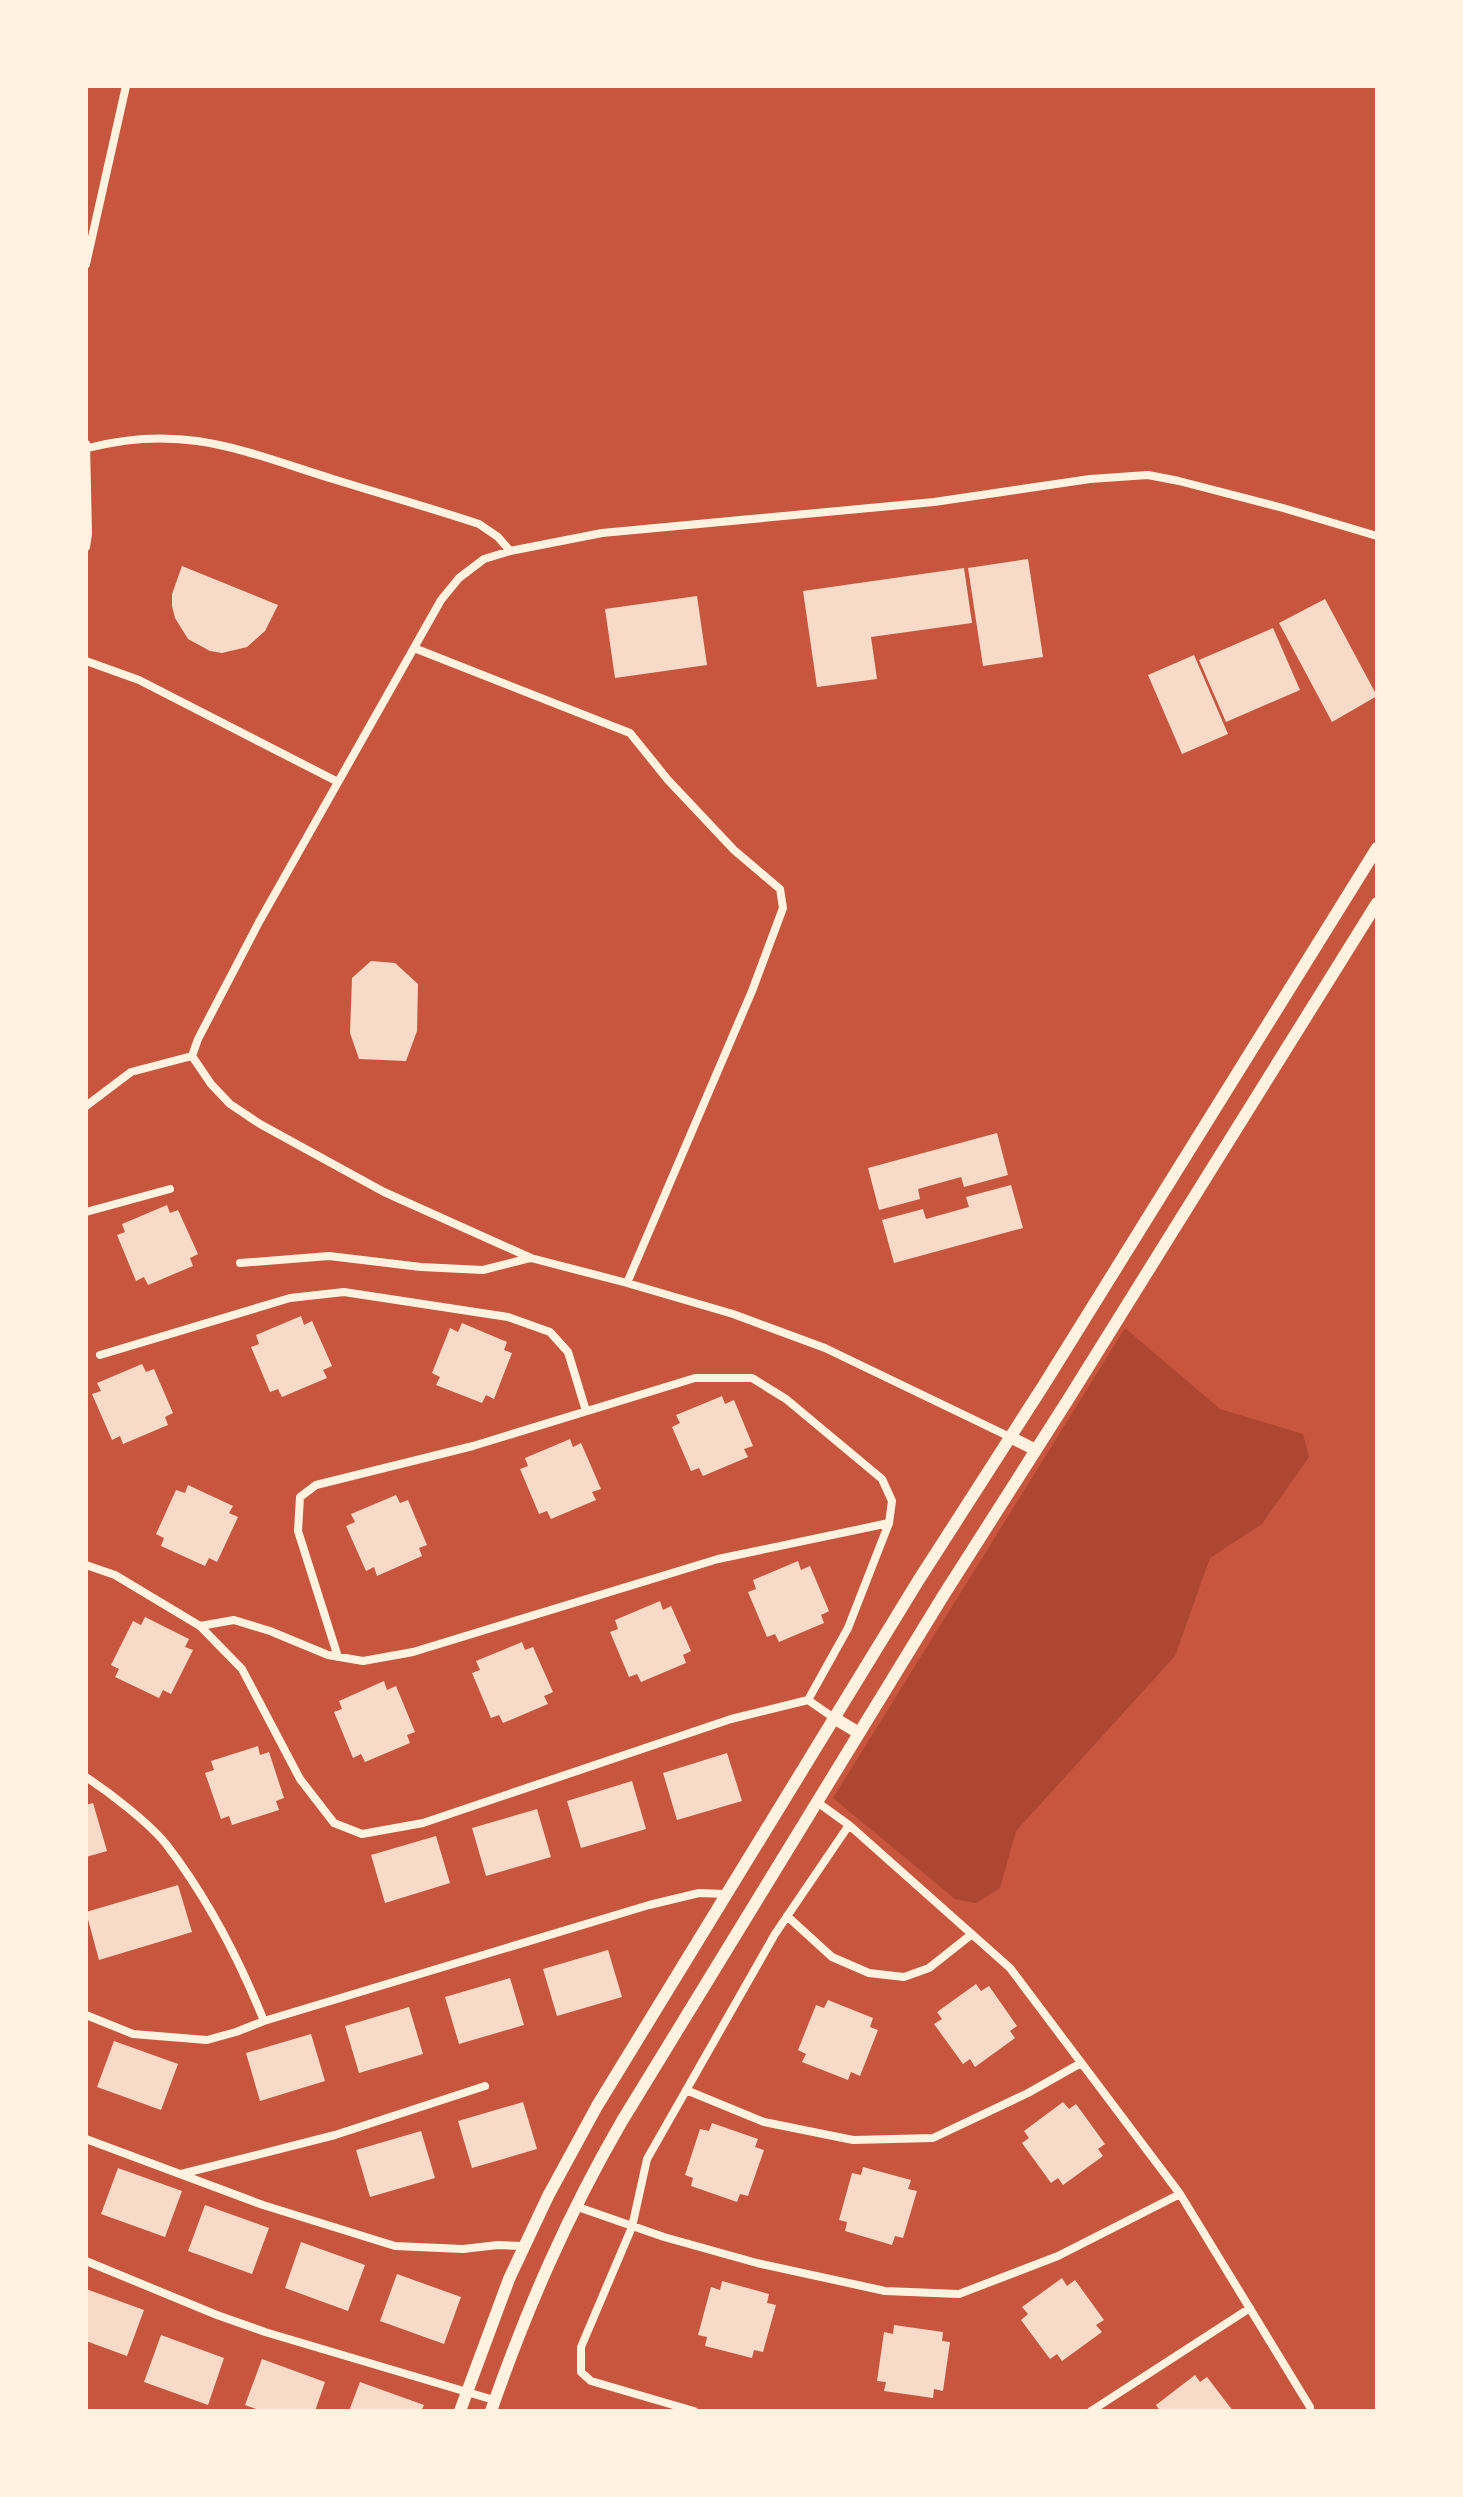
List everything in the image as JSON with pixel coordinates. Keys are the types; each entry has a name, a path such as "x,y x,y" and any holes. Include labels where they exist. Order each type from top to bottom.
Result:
{"street":[{"path":"86,264 126,86"},
{"path":"86,547 87,445 164,437 220,444 479,524 498,537 510,551"},
{"path":"192,1056 259,922 441,600 459,578 484,559 602,533 934,502 1037,485 1148,475 1213,489 1377,536"},
{"path":"414,648 630,733 668,780 734,850 780,889 783,908 752,991 627,1283"},
{"path":"86,661 139,680 338,782"},
{"path":"460,2411 504,2293 566,2160 834,1718 1377,848"},
{"path":"86,2261 217,2315 467,2391 492,2406 536,2291 575,2206 622,2121 859,1733 1377,903"},
{"path":"86,1106 131,1072 192,1056"},
{"path":"192,1056 211,1084 230,1104 260,1124 384,1192 531,1258 733,1314 825,1348 1036,1450"},
{"path":"86,1212 170,1189"},
{"path":"240,1263 329,1256 421,1267 483,1270 531,1258"},
{"path":"100,1355 290,1298 344,1292 508,1317 550,1332 568,1352 586,1411"},
{"path":"86,1565 115,1575 200,1626 242,1669 300,1779 334,1823 362,1834 423,1823 731,1719 808,1700 848,1628 889,1523 892,1501 882,1479 786,1399 752,1378 695,1378 473,1446 316,1485 300,1497 298,1531 338,1657"},
{"path":"200,1626 234,1620 338,1657 363,1661 413,1652 718,1559 889,1523"},
{"path":"808,1700 859,1733"},
{"path":"86,1777 164,1842 210,1909 252,1990 264,2021"},
{"path":"817,1802 849,1825 1010,1968 1180,2194 1310,2411"},
{"path":"694,2411 591,2381 581,2372 581,2347 632,2227 647,2159 787,1916 849,1825"},
{"path":"86,2015 133,2034 207,2040 649,1905 699,1893 726,1894"},
{"path":"787,1916 832,1957 869,1973 904,1977 929,1968 972,1934"},
{"path":"686,2090 764,2122 853,2140 933,2138 1028,2093 1081,2063"},
{"path":"181,2174 335,2135 485,2086"},
{"path":"86,2139 263,2205 395,2246 463,2249 524,2246"},
{"path":"575,2206 632,2227 757,2263 885,2291 959,2294 1058,2256 1180,2194"},
{"path":"1091,2411 1250,2308"}],"shaded area":[{"path":"1125,1328 1220,1409 1303,1434 1309,1457 1262,1524 1210,1558 1175,1656 1016,1831 1000,1888 976,1903 955,1899 833,1798"}],"building":[{"path":"1028,559 1043,657 983,666 968,568"},
{"path":"182,566 278,605 265,631 247,647 222,653 210,651 188,639 175,618 172,606 172,594"},
{"path":"964,568 972,623 871,637 877,679 817,687 803,591"},
{"path":"697,596 707,665 615,678 605,609"},
{"path":"1325,599 1377,696 1332,722 1279,623"},
{"path":"1273,628 1300,690 1226,722 1199,660"},
{"path":"1194,655 1228,734 1182,754 1148,675"},
{"path":"371,961 395,963 418,984 417,1031 406,1061 359,1059 350,1033 352,978"},
{"path":"997,1133 1008,1175 964,1187 961,1177 918,1189 920,1199 879,1210 868,1168"},
{"path":"1011,1185 1023,1228 894,1263 882,1220 923,1209 926,1219 969,1207 966,1197"},
{"path":"167,1205 170,1213 178,1210 198,1254 190,1258 193,1266 148,1285 144,1277 136,1281 117,1235 125,1232 122,1224"},
{"path":"301,1316 304,1325 312,1321 332,1366 323,1370 327,1378 282,1397 278,1389 270,1392 251,1347 259,1344 256,1335"},
{"path":"462,1323 507,1342 504,1350 512,1353 494,1399 486,1395 482,1403 436,1385 440,1377 432,1373 450,1328 458,1332"},
{"path":"142,1364 146,1372 154,1369 173,1413 165,1417 168,1425 123,1444 120,1436 112,1440 92,1394 101,1391 97,1383"},
{"path":"722,1396 725,1404 734,1400 753,1446 744,1449 748,1457 703,1476 699,1468 691,1471 672,1427 680,1423 676,1415"},
{"path":"570,1439 573,1447 581,1443 601,1489 592,1492 596,1500 551,1519 547,1511 539,1514 520,1469 528,1466 525,1458"},
{"path":"188,1485 233,1506 229,1513 238,1517 217,1562 209,1558 205,1566 161,1546 164,1538 156,1534 176,1490 185,1493"},
{"path":"396,1495 400,1503 408,1500 427,1545 419,1548 422,1556 377,1576 374,1567 366,1571 346,1526 355,1522 351,1514"},
{"path":"798,1561 801,1570 810,1566 829,1611 821,1615 824,1623 779,1642 775,1634 767,1637 748,1592 756,1589 753,1580"},
{"path":"660,1601 663,1610 671,1606 691,1651 683,1655 686,1663 641,1682 637,1674 629,1677 610,1632 618,1629 615,1620"},
{"path":"145,1617 189,1639 185,1647 193,1650 171,1694 163,1690 159,1698 115,1677 119,1669 111,1665 133,1621 141,1625"},
{"path":"522,1642 525,1650 533,1647 553,1692 544,1696 548,1704 503,1723 499,1715 491,1718 472,1673 480,1670 476,1661"},
{"path":"384,1681 387,1690 396,1686 415,1732 407,1735 410,1743 365,1762 361,1754 353,1758 334,1712 342,1709 339,1701"},
{"path":"258,1746 260,1755 269,1752 284,1798 276,1801 279,1810 232,1825 229,1816 221,1819 205,1773 214,1770 211,1761"},
{"path":"727,1753 742,1801 677,1820 663,1773"},
{"path":"632,1781 646,1829 581,1848 567,1801"},
{"path":"93,1803 107,1851 86,1857 86,1805"},
{"path":"537,1809 551,1857 486,1876 472,1828"},
{"path":"436,1836 450,1883 385,1903 371,1855"},
{"path":"178,1885 192,1932 99,1960 86,1912"},
{"path":"608,1950 622,1997 557,2016 543,1969"},
{"path":"510,1978 524,2025 459,2044 445,1997"},
{"path":"976,1984 981,1991 989,1986 1017,2026 1010,2031 1015,2038 975,2067 970,2059 963,2064 934,2024 942,2019 937,2012"},
{"path":"828,2000 873,2018 870,2027 878,2030 860,2076 851,2072 848,2080 802,2062 806,2054 798,2050 816,2005 824,2008"},
{"path":"409,2007 423,2054 359,2073 345,2026"},
{"path":"311,2034 325,2081 260,2101 246,2053"},
{"path":"114,2041 178,2064 161,2110 97,2087"},
{"path":"523,2102 537,2149 472,2168 458,2121"},
{"path":"1063,2102 1069,2109 1076,2104 1105,2144 1098,2149 1103,2156 1063,2185 1058,2178 1051,2183 1022,2143 1029,2138 1024,2131"},
{"path":"712,2123 758,2139 755,2147 764,2150 748,2196 740,2194 737,2202 691,2186 693,2178 685,2175 700,2129 709,2131"},
{"path":"421,2131 435,2178 370,2197 356,2150"},
{"path":"863,2167 911,2180 908,2189 917,2191 903,2238 895,2236 892,2245 845,2231 847,2222 839,2220 852,2173 861,2175"},
{"path":"118,2168 182,2191 165,2237 101,2214"},
{"path":"205,2205 269,2228 252,2274 188,2251"},
{"path":"301,2242 365,2265 348,2311 285,2288"},
{"path":"397,2274 461,2297 444,2344 380,2321"},
{"path":"1062,2278 1067,2286 1075,2280 1104,2320 1096,2325 1102,2332 1062,2361 1057,2354 1050,2359 1021,2320 1028,2314 1022,2307"},
{"path":"722,2281 769,2294 767,2303 776,2305 763,2352 754,2350 752,2358 705,2346 707,2337 698,2335 711,2287 720,2290"},
{"path":"86,2289 144,2310 127,2356 86,2341"},
{"path":"894,2325 943,2332 942,2341 950,2342 943,2391 934,2389 933,2398 884,2391 886,2382 877,2381 884,2332 893,2334"},
{"path":"161,2335 224,2358 208,2405 144,2382"},
{"path":"262,2359 325,2382 315,2411 262,2411 245,2405"},
{"path":"1195,2375 1200,2382 1207,2377 1233,2411 1160,2411 1156,2405"},
{"path":"360,2382 424,2405 421,2411 349,2411"}]}
